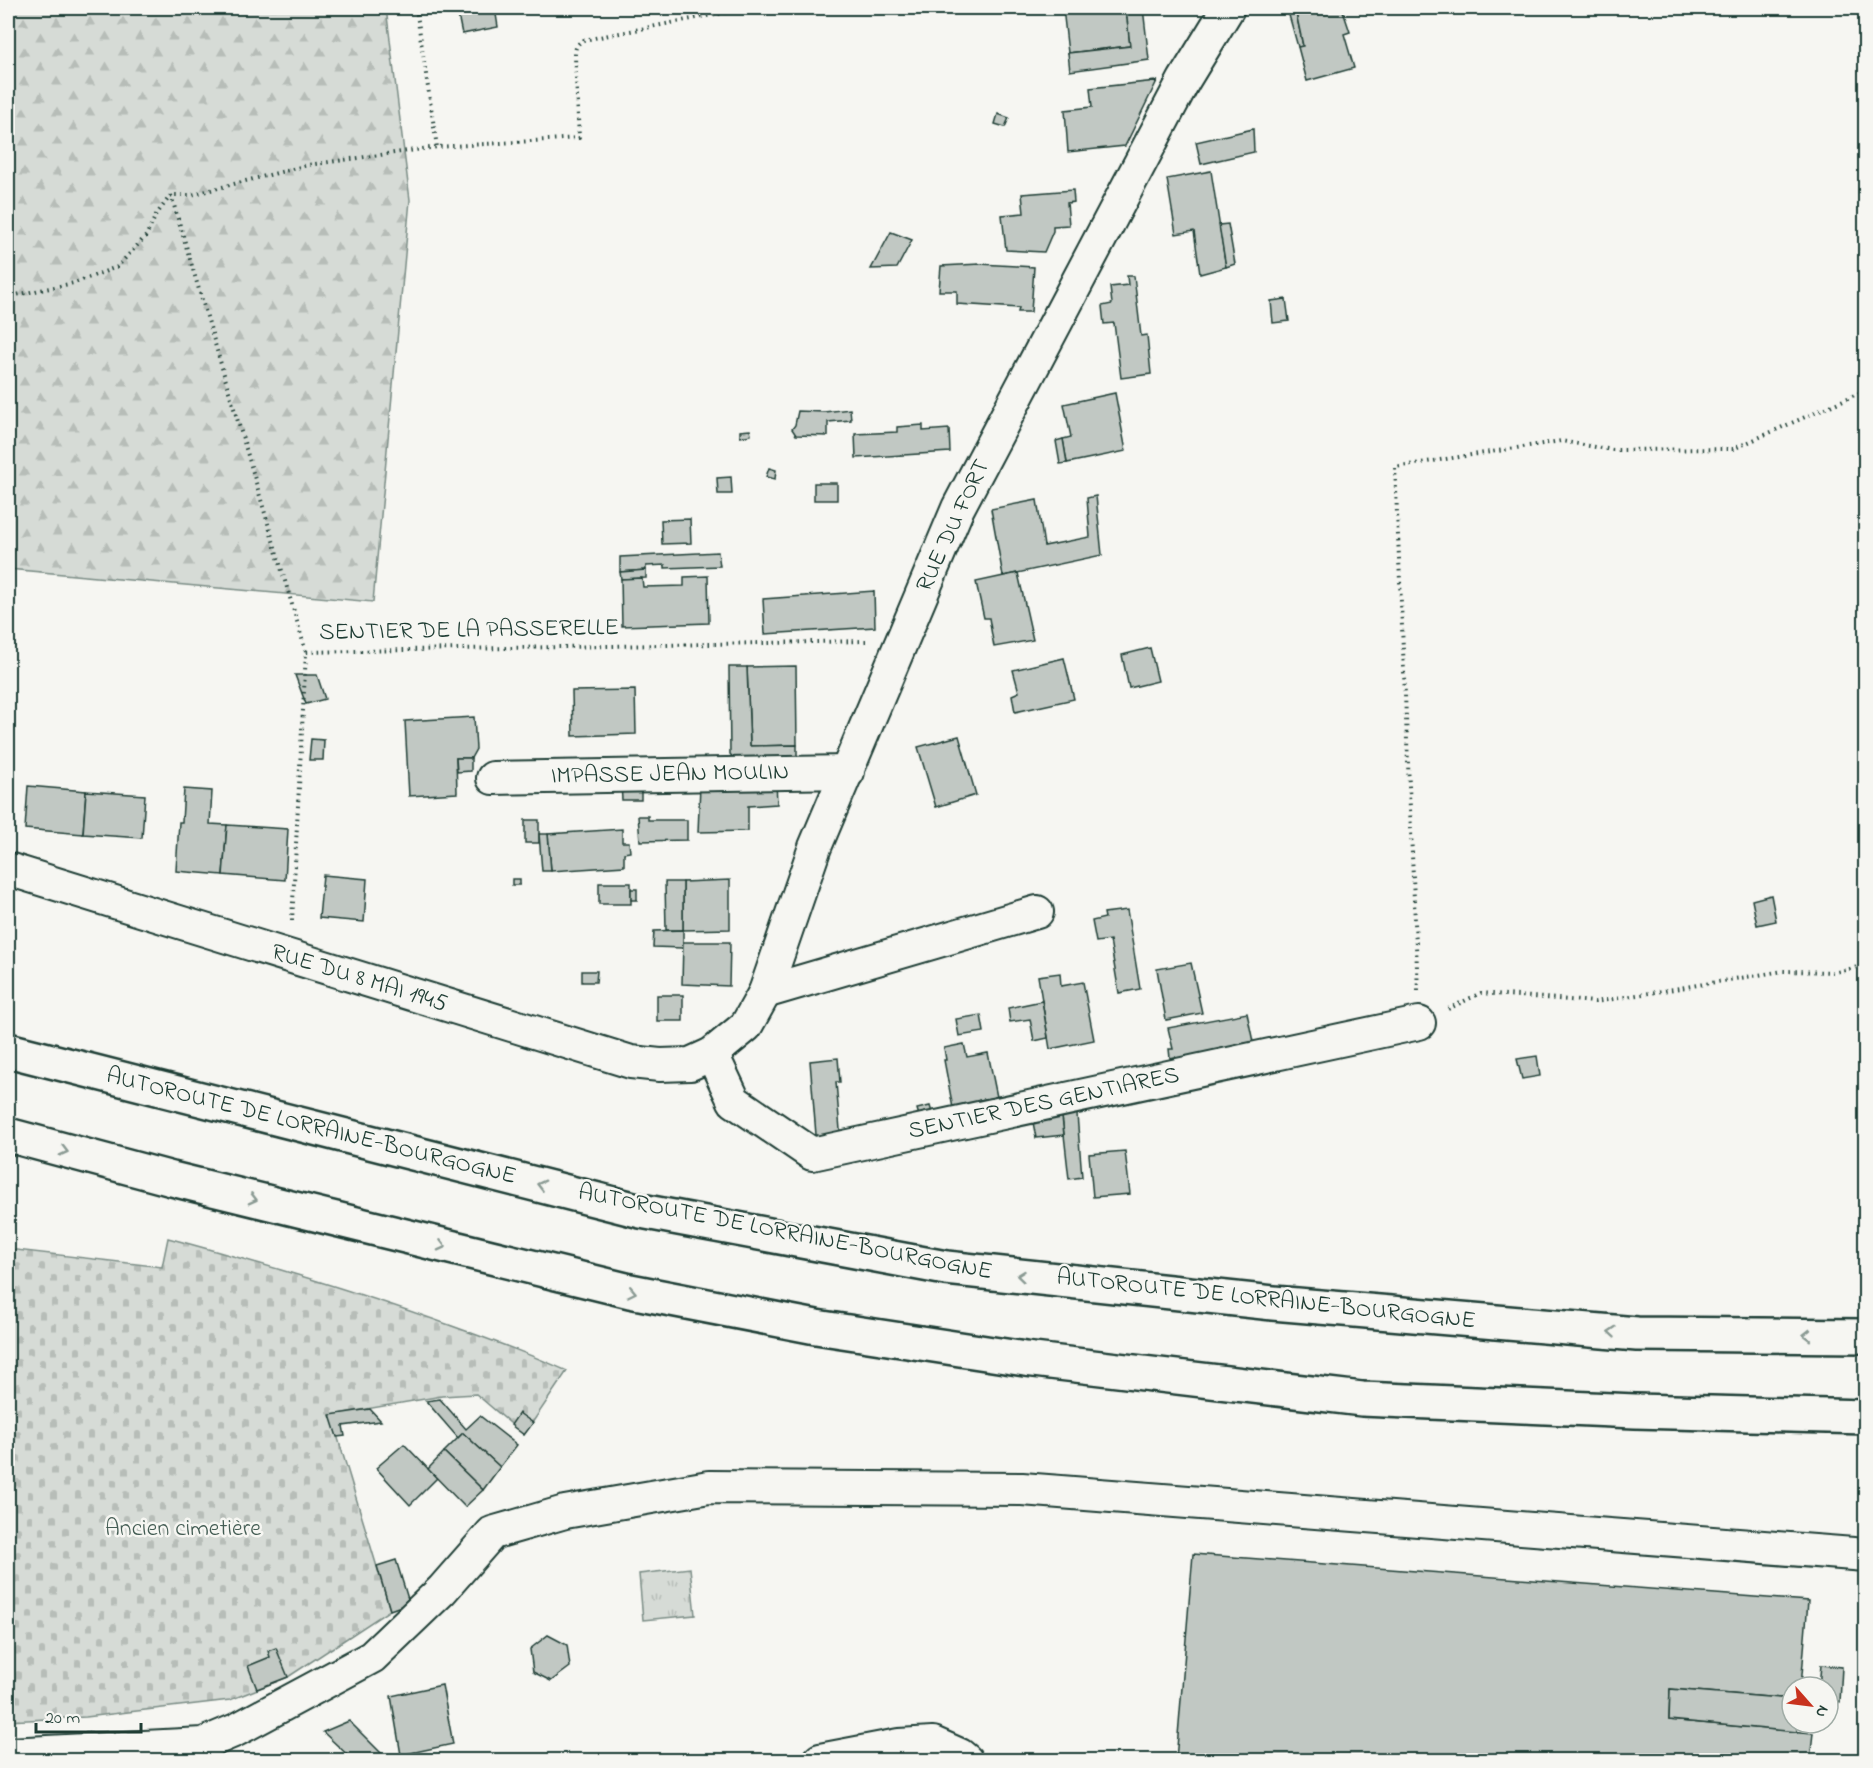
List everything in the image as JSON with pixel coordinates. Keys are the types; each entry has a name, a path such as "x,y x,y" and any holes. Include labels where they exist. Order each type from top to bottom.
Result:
{"highway":[{"name":"AUTOROUTE DE LORRAINE-BOURGOGNE","path":"8,1050 641,1211 946,1268 1273,1303 1637,1334 1866,1336"},
{"path":"8,1136 172,1179 630,1292 816,1327 1025,1359 1362,1399 1635,1411 1866,1417"}],"street":[{"name":"RUE DU FORT","path":"712,1054 746,1026 765,992 815,847 958,508 1184,80 1228,8"},
{"name":"IMPASSE JEAN MOULIN","path":"493,778 848,772"},
{"name":"RUE DU 8 MAI 1945","path":"8,869 631,1062 660,1065 690,1064 712,1054"},
{"path":"765,992 1037,912"},
{"name":"SENTIER DES GENTIARES","path":"712,1054 734,1101 812,1154 1419,1023"},
{"path":"8,1754 210,1752 236,1730 372,1657 442,1590 492,1533 566,1512 708,1487 1022,1489 1866,1555"},
{"path":"820,1761 899,1745 933,1743 960,1755 966,1761"}],"path":[{"path":"416,8 437,147"},
{"path":"171,195 191,195 308,165 437,147 579,138 574,57 578,43 748,8"},
{"path":"8,301 16,295 74,283 117,267 146,236 156,215 171,195"},
{"path":"171,195 306,652"},
{"path":"1866,390 1733,449 1613,450 1562,441 1395,467 1419,1023 1481,993 1595,1002 1783,971 1837,972 1866,965"},
{"name":"SENTIER DE LA PASSERELLE","path":"290,958 306,652 903,641"}],"green space":[{"path":"8,8 386,8 410,200 373,602 8,569"},
{"name":"Ancien cimetière","path":"168,1238 276,1268 382,1302 496,1342 567,1371 524,1435 476,1394 442,1396 331,1415 390,1610 288,1677 230,1700 86,1717 8,1721 8,1249 162,1267"},
{"path":"690,1568 695,1615 643,1620 639,1574"}],"building":[{"path":"495,8 498,27 462,34 458,15"},
{"path":"1063,8 1126,8 1130,46 1068,53"},
{"path":"1126,8 1143,8 1149,60 1070,71 1068,53 1130,46"},
{"path":"1287,8 1295,8 1303,46 1298,47"},
{"path":"1295,8 1342,8 1350,32 1344,34 1354,68 1307,81 1298,47 1303,46"},
{"path":"1157,81 1125,146 1068,152 1065,110 1092,107 1090,88"},
{"path":"998,114 1009,118 1005,127 995,124"},
{"path":"1253,129 1254,152 1201,164 1196,142"},
{"path":"1211,171 1226,267 1200,274 1194,231 1176,234 1167,179"},
{"path":"1073,190 1074,202 1067,203 1069,225 1053,226 1044,252 1006,250 1002,215 1024,213 1022,194"},
{"path":"1228,224 1235,264 1226,267 1219,225"},
{"path":"891,232 912,240 897,268 871,269"},
{"path":"980,264 1034,267 1031,312 1018,312 1019,308 957,304 957,291 939,291 941,266"},
{"path":"1127,276 1134,276 1141,336 1147,335 1151,374 1121,378 1114,323 1104,324 1102,306 1112,304 1110,287 1128,285"},
{"path":"1286,299 1289,321 1273,323 1271,301"},
{"path":"1115,393 1126,451 1067,463 1063,439 1071,437 1064,404"},
{"path":"850,409 851,420 828,422 828,436 796,435 792,429 798,411 824,412"},
{"path":"923,425 923,431 949,429 950,452 856,458 855,434 897,432 897,427"},
{"path":"750,430 751,435 740,437 740,431"},
{"path":"1063,439 1067,463 1060,464 1056,441"},
{"path":"769,468 776,470 775,479 766,477"},
{"path":"731,477 732,494 718,494 717,478"},
{"path":"814,483 837,483 837,500 814,500"},
{"path":"1096,496 1102,555 1003,576 991,509 1037,500 1044,546 1090,537 1087,498"},
{"path":"690,519 691,543 662,544 661,520"},
{"path":"718,552 720,566 665,568 665,565 646,566 646,570 620,572 620,557"},
{"path":"646,570 646,578 621,579 620,572"},
{"path":"1018,573 1033,640 994,647 989,618 984,618 976,582"},
{"path":"708,576 709,623 622,626 621,579 642,578 643,587 684,586 684,577"},
{"path":"874,591 875,627 765,634 763,599"},
{"path":"1150,648 1158,681 1129,688 1122,655"},
{"path":"1064,658 1074,699 1015,712 1012,695 1019,692 1013,670"},
{"path":"796,666 797,745 750,746 747,667"},
{"path":"729,667 747,667 750,746 797,745 797,762 737,762 730,754"},
{"path":"295,675 317,675 325,699 306,704"},
{"path":"635,690 636,734 573,736 572,691"},
{"path":"474,717 476,749 471,758 456,758 457,793 409,796 405,721"},
{"path":"959,736 976,795 936,807 918,747"},
{"path":"311,739 324,740 323,760 309,760"},
{"path":"456,758 471,758 471,771 457,772"},
{"path":"776,781 777,804 748,806 748,831 698,832 700,786"},
{"path":"621,783 641,783 641,800 622,800"},
{"path":"28,786 86,791 83,834 25,829"},
{"path":"184,789 212,791 210,824 227,825 223,875 176,871"},
{"path":"86,791 145,795 142,838 83,834"},
{"path":"638,816 648,816 648,820 687,820 687,840 640,841"},
{"path":"525,820 539,820 539,843 525,843"},
{"path":"227,825 288,829 285,880 223,875"},
{"path":"622,829 622,842 629,842 630,852 624,853 624,866 551,871 548,834"},
{"path":"539,834 548,834 551,871 542,871"},
{"path":"323,875 367,879 364,922 319,918"},
{"path":"512,879 520,879 520,885 512,885"},
{"path":"730,880 730,929 683,930 683,882"},
{"path":"665,882 683,882 683,930 666,930"},
{"path":"599,883 631,883 631,904 599,904"},
{"path":"631,889 637,889 637,900 631,900"},
{"path":"1771,895 1776,921 1757,925 1752,900"},
{"path":"1127,910 1140,989 1119,993 1110,940 1096,942 1092,921 1105,918 1104,913"},
{"path":"683,930 683,948 653,947 654,931"},
{"path":"683,942 730,942 729,986 682,984"},
{"path":"1191,963 1202,1013 1166,1020 1157,969"},
{"path":"582,971 597,971 596,982 582,982"},
{"path":"1060,973 1061,986 1083,982 1094,1040 1050,1049 1038,976"},
{"path":"657,995 683,995 683,1021 657,1021"},
{"path":"1042,1001 1048,1038 1034,1041 1030,1019 1010,1022 1008,1008"},
{"path":"1247,1013 1253,1042 1235,1045 1236,1051 1175,1062 1175,1057 1170,1058 1169,1049 1173,1049 1168,1028"},
{"path":"981,1015 984,1032 959,1036 956,1019"},
{"path":"964,1044 967,1057 988,1053 997,1097 979,1100 982,1114 955,1119 944,1060 946,1060 944,1048"},
{"path":"1537,1056 1540,1076 1522,1079 1517,1059"},
{"path":"838,1058 840,1082 836,1082 841,1142 817,1147 810,1061"},
{"path":"1076,1102 1082,1177 1069,1179 1061,1108"},
{"path":"930,1106 933,1116 920,1119 917,1109"},
{"path":"1061,1108 1064,1135 1036,1138 1031,1112"},
{"path":"1125,1151 1130,1194 1093,1197 1089,1154"},
{"path":"440,1399 466,1429 480,1416 517,1445 500,1467 463,1433 458,1438 426,1401"},
{"path":"370,1409 381,1421 343,1426 345,1436 337,1437 330,1415"},
{"path":"519,1413 533,1423 524,1435 511,1425"},
{"path":"463,1433 500,1467 483,1490 444,1452"},
{"path":"404,1444 437,1478 410,1505 376,1468"},
{"path":"444,1452 483,1490 465,1507 428,1469"},
{"path":"1193,1554 1808,1601 1802,1675 1780,1675 1780,1698 1670,1689 1669,1720 1780,1730 1780,1735 1813,1735 1810,1760 1176,1760"},
{"path":"396,1560 408,1599 401,1606 390,1610 377,1566"},
{"path":"548,1635 567,1645 570,1667 551,1681 533,1672 530,1649"},
{"path":"276,1648 288,1677 257,1689 248,1666 270,1657 268,1651"},
{"path":"1821,1665 1842,1667 1840,1702 1840,1675 1820,1675"},
{"path":"442,1685 453,1744 401,1755 391,1696"},
{"path":"1670,1689 1780,1698 1780,1730 1669,1720"},
{"path":"349,1721 388,1760 353,1760 323,1732"}]}
